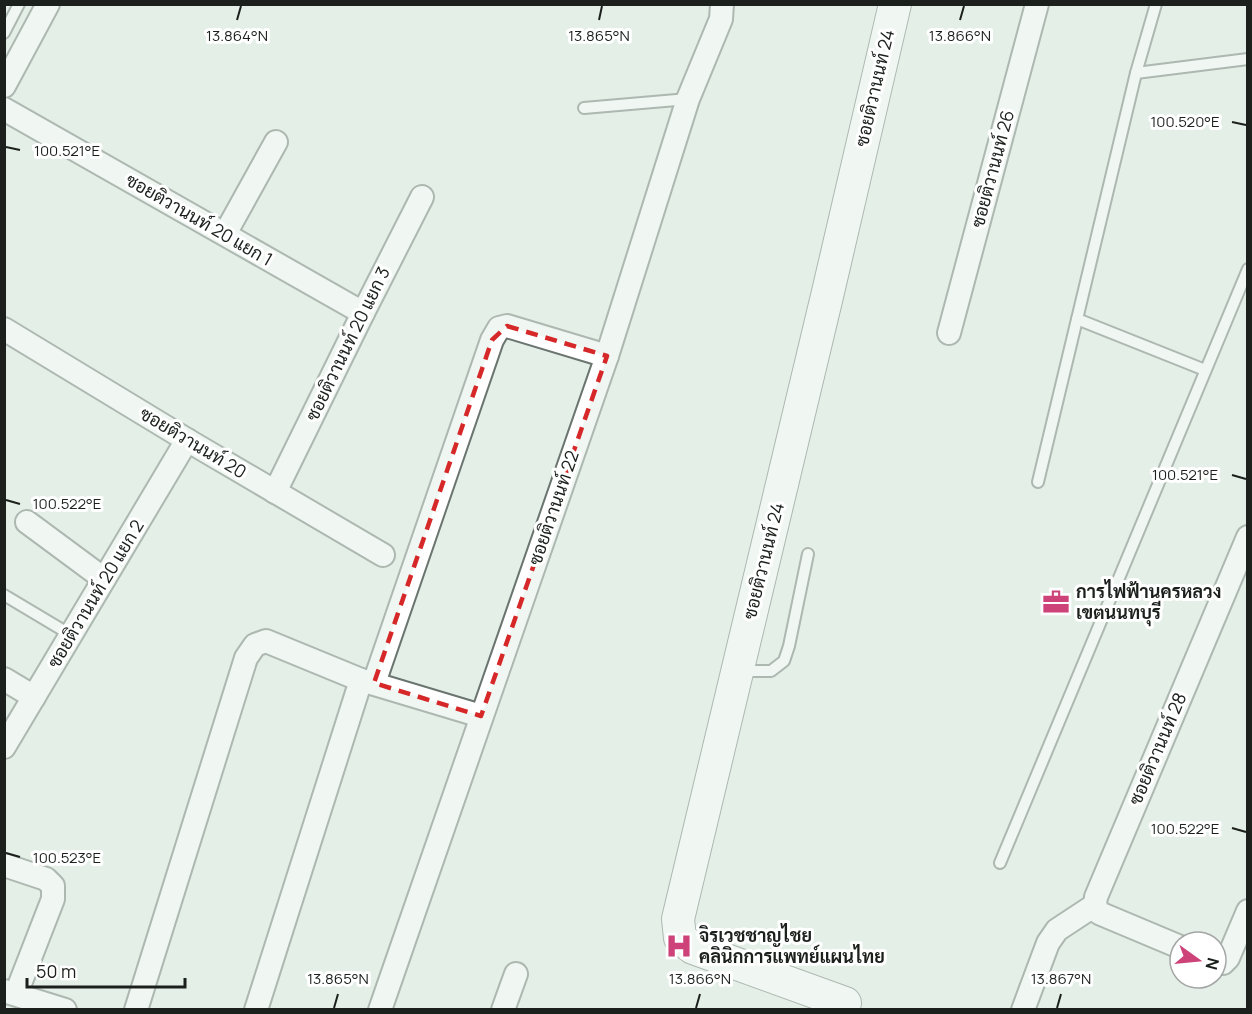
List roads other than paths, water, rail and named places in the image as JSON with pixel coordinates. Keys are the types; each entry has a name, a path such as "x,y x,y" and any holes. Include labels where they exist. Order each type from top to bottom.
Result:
{"street":[{"path":"4,86 48,4"},
{"name":"ซอยติวานนท์ 22","path":"380,1010 480,716 607,356 688,99 721,19 722,4"},
{"name":"ซอยติวานนท์ 24","path":"851,1007 693,948 680,938 678,918 895,4"},
{"name":"ซอยติวานนท์ 26","path":"949,333 1037,4"},
{"name":"ซอยติวานนท์ 20 แยก 1","path":"4,109 363,313"},
{"path":"225,234 276,142"},
{"name":"ซอยติวานนท์ 20 แยก 3","path":"275,492 422,197"},
{"path":"256,1010 368,682 492,340 499,328 507,326 607,356"},
{"name":"ซอยติวานนท์ 20","path":"4,329 382,555"},
{"name":"ซอยติวานนท์ 20 แยก 2","path":"4,747 187,440"},
{"path":"27,522 104,579"},
{"name":"ซอยติวานนท์ 28","path":"1095,906 1096,897 1248,537"},
{"path":"136,1010 246,658 255,645 266,641 368,682 480,716"},
{"path":"4,679 34,697"},
{"path":"4,865 46,879 53,886 53,899 10,992 65,1010"},
{"path":"1023,1010 1048,943 1057,930 1095,906 1099,913 1168,942"},
{"path":"1228,958 1248,911"},
{"path":"503,1010 516,974"}],"lane":[{"path":"4,33 19,4"},
{"path":"1038,482 1136,74 1156,4"},
{"path":"1136,74 1248,59"},
{"path":"584,108 688,99"},
{"path":"1000,864 1248,269"},
{"path":"1077,319 1206,370"},
{"path":"737,671 771,671 784,661 808,554"},
{"path":"4,595 71,635"}],"place":[{"name":"การไฟฟ้านครหลวง เขตนนทบุรี","path":"1056,602"},
{"name":"จิรเวชชาญไชย คลินิกการแพทย์แผนไทย","path":"679,946"}]}
